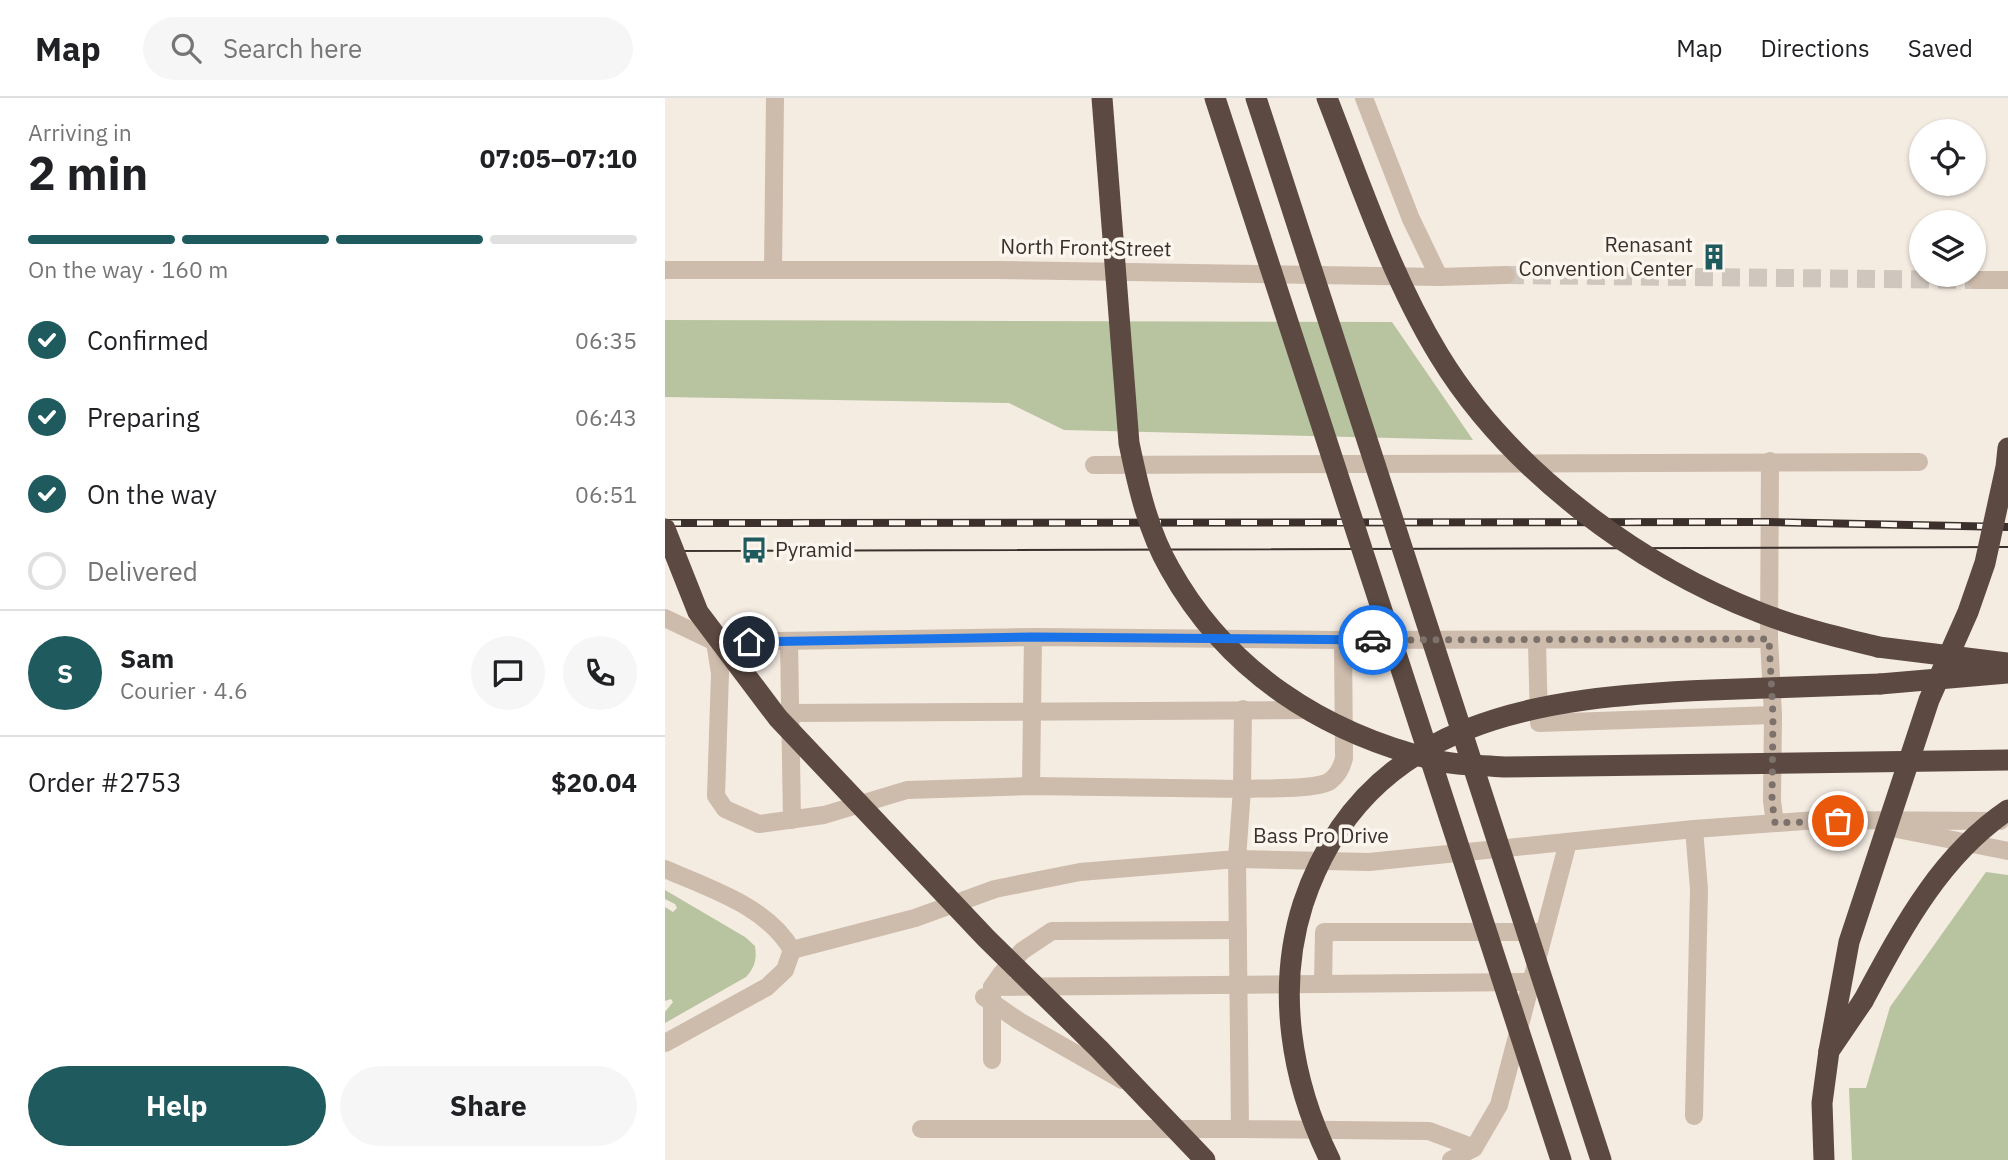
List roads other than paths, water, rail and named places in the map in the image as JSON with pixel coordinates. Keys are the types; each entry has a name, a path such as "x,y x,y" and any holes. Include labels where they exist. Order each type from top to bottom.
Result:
{"highway":[{"path":"1102,98 1129,443 1139,490 1170,569 1237,658 1270,686 1319,716 1369,740 1437,761 1504,767 2008,760"},
{"path":"1215,98 1561,1160"},
{"path":"1256,98 1601,1160"},
{"path":"1327,98 1384,244 1417,316 1440,357 1492,426 1564,496 1666,567 1760,613 1819,633 1878,647 2008,663"},
{"path":"1824,1160 1822,1103 1850,942 1930,700 1968,612 1985,563 2008,448"},
{"path":"665,529 698,612 778,718 986,938 1205,1160"},
{"path":"1330,1160 1308,1108 1295,1053 1289,1020 1291,951 1310,884 1325,854 1348,818 1403,762 1455,733 1502,716 1559,702 1648,693 1880,684 2008,673"},
{"path":"1829,1051 1863,1001 1907,918 1937,877 1964,846 2008,810"}],"street":[{"path":"773,270 775,98"},
{"path":"1364,98 1411,219 1439,277"},
{"name":"North Front Street","path":"665,270 997,270 1439,277 1506,275"},
{"path":"1986,280 2008,280"},
{"path":"1770,461 1769,639 1773,716 1772,801 1775,823"},
{"path":"1094,465 1919,462"},
{"path":"665,618 715,642 1033,637 1537,642 1769,639"},
{"path":"1031,786 1033,637"},
{"path":"715,642 720,673 716,796 725,809 759,824 824,815 907,790 1031,786 1243,789 1315,786 1330,781 1342,767 1344,758 1343,640"},
{"path":"789,642 792,820"},
{"path":"1537,642 1539,723 1773,716"},
{"path":"1240,1129 1237,859 1243,789 1243,709"},
{"path":"790,713 1344,710"},
{"name":"Bass Pro Drive","path":"1859,821 2008,851"},
{"name":"Bass Pro Drive","path":"792,950 915,918 995,889 1080,872 1237,859 1369,862 1694,828 1775,823 2008,821"},
{"path":"1694,828 1699,889 1694,1116"},
{"path":"1451,1160 1473,1148 1499,1105 1568,842"},
{"path":"665,869 716,891 762,916 776,926 792,950 785,970 767,987 665,1043"},
{"path":"992,1060 988,992 1022,951 1052,931 1238,930"},
{"path":"1323,983 1324,932 1543,932"},
{"path":"988,992 1239,984 1531,982"},
{"path":"988,992 1019,1021 1133,1086"},
{"path":"921,1129 1429,1131 1473,1148"}],"tunnel":[{"path":"1506,275 1909,279"}],"tram line":[{"path":"665,551 2008,547"}],"railway":[{"path":"665,523 1768,522 2008,527"}],"place":[{"name":"Renasant Convention Center","path":"1714,257"},
{"name":"Pyramid","path":"754,550"}]}
